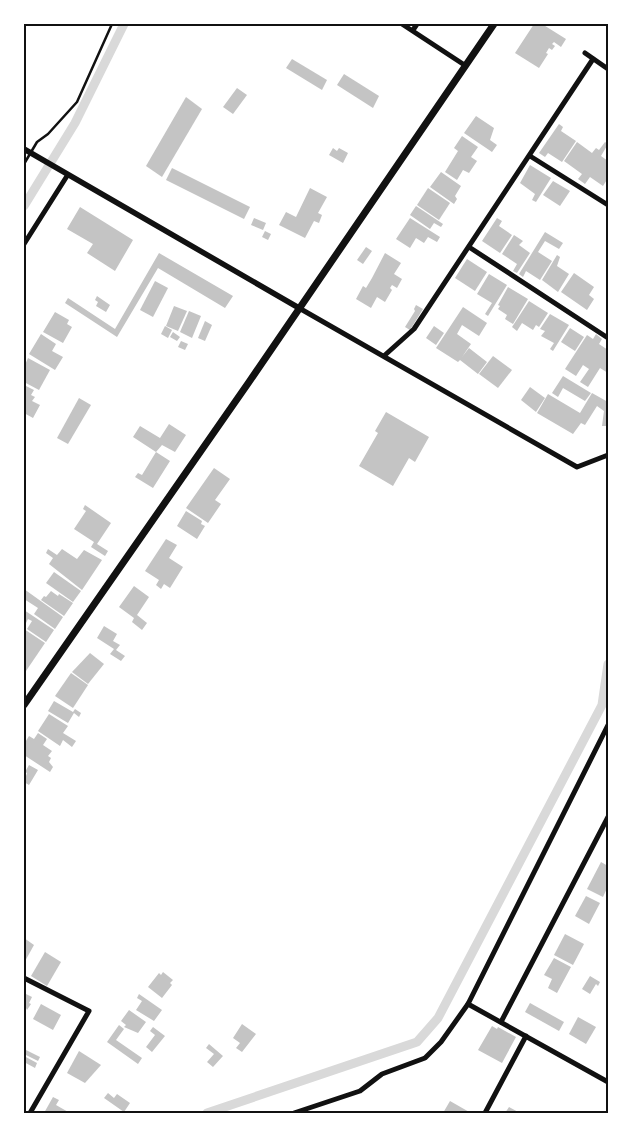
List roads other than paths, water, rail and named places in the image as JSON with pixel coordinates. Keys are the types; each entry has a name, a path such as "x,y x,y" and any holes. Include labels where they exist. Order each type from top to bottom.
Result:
{"main road":[{"path":"24,705 494,24"}],"street":[{"path":"402,24 466,66"},
{"path":"413,30 417,24"},
{"path":"585,53 608,69"},
{"path":"385,356 414,329 593,59"},
{"path":"24,149 66,175 577,467 608,455"},
{"path":"530,156 608,205"},
{"path":"24,244 66,175"},
{"path":"469,247 608,338"},
{"path":"294,1113 360,1090 382,1074 425,1058 441,1042 468,1004 608,724"},
{"path":"502,1022 608,818"},
{"path":"24,978 89,1011 30,1113"},
{"path":"468,1004 608,1082"},
{"path":"485,1113 526,1036"}],"lane":[{"path":"24,164 32,154 37,142 48,134 77,102 112,24"}],"waterway":[{"path":"24,206 75,123 124,24"},
{"path":"207,1113 417,1042 438,1018 602,705 608,664"}]}
